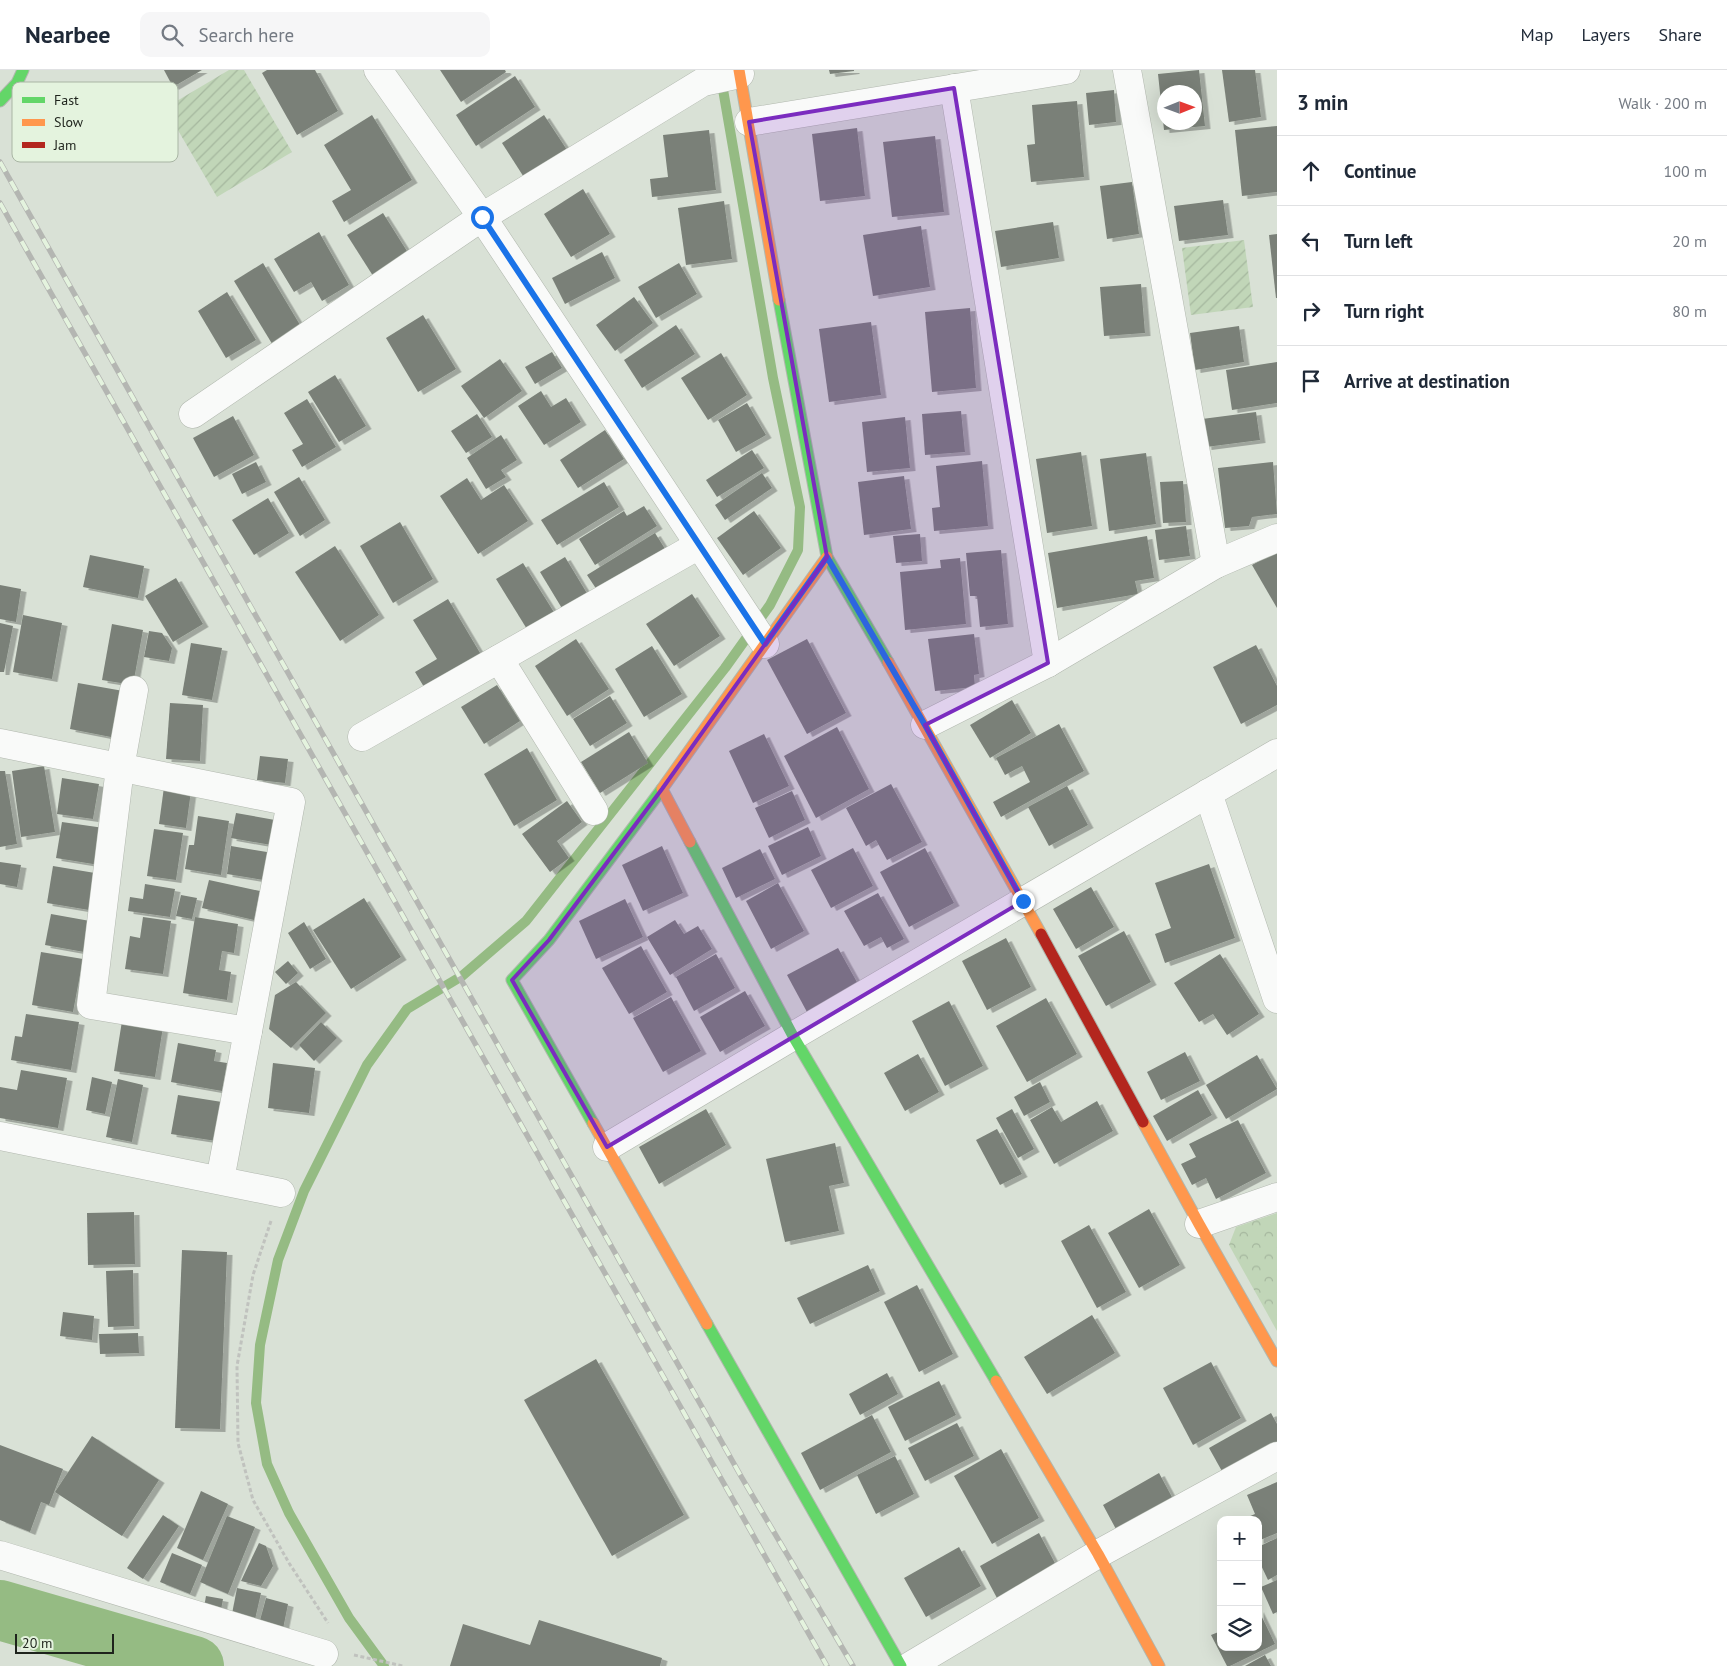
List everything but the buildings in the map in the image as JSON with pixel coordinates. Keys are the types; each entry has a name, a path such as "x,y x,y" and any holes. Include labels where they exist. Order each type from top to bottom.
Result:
{"street":[{"path":"17,82 23,70"},
{"path":"378,70 482,217 765,644"},
{"path":"749,122 1066,70"},
{"path":"1127,70 1216,564"},
{"path":"193,414 482,217 703,82 739,72 787,350 827,557 925,725 1199,1224 1277,1361"},
{"path":"0,101 12,88"},
{"path":"954,88 1048,663"},
{"path":"925,725 1048,663 1216,564 1277,538"},
{"path":"362,737 700,545"},
{"path":"827,557 662,788 549,940 512,980 901,1666"},
{"path":"499,659 594,811"},
{"path":"134,690 120,768 92,1005 248,1031"},
{"path":"0,743 291,802 220,1180"},
{"path":"607,1147 1277,753"},
{"path":"662,788 793,1036 1098,1554 1159,1666"},
{"path":"1208,794 1277,999"},
{"path":"0,1136 281,1193"},
{"path":"1199,1224 1277,1197"},
{"path":"910,1666 1098,1554 1277,1456"},
{"path":"0,1555 324,1654"}],"path":[{"path":"281,1193 253,1275 237,1366 238,1443 253,1500 289,1563 335,1634 324,1654"},
{"path":"354,1655 403,1666"}],"highlighted area":[{"path":"954,88 1048,663 925,725 1023,901 607,1147 512,980 549,940 662,789 827,557 749,122"}],"green space":[{"path":"229,70 244,70 292,152 217,197 178,130 178,100"},
{"path":"1244,240 1253,307 1191,315 1182,248"},
{"path":"1277,1213 1277,1331 1229,1245 1236,1227"}],"waterway":[{"path":"384,1666 349,1618 289,1513 267,1464 256,1403 260,1345 278,1260 304,1191 367,1065 407,1009 462,976 526,921 725,668 770,605 798,550 800,507 773,378 721,78"},
{"path":"0,1610 194,1666"}],"railway":[{"path":"0,162 742,1478 853,1666"},
{"path":"0,203 827,1666"}],"traffic: fast":[{"path":"17,82 23,70"},
{"path":"0,101 12,88"},
{"path":"779,300 827,557 888,662"},
{"path":"593,1123 512,980 549,940 662,789"},
{"path":"690,842 793,1036 996,1381"},
{"path":"707,1324 901,1666"}],"traffic: slow":[{"path":"739,70 779,300"},
{"path":"690,842 662,789 827,557"},
{"path":"888,662 1041,934"},
{"path":"1143,1122 1277,1361"},
{"path":"593,1123 707,1324"},
{"path":"996,1381 1098,1554 1159,1666"}],"traffic: jam":[{"path":"1041,934 1143,1122"}],"route":[{"path":"482,217 765,644 827,557 925,725 1023,901"}]}
